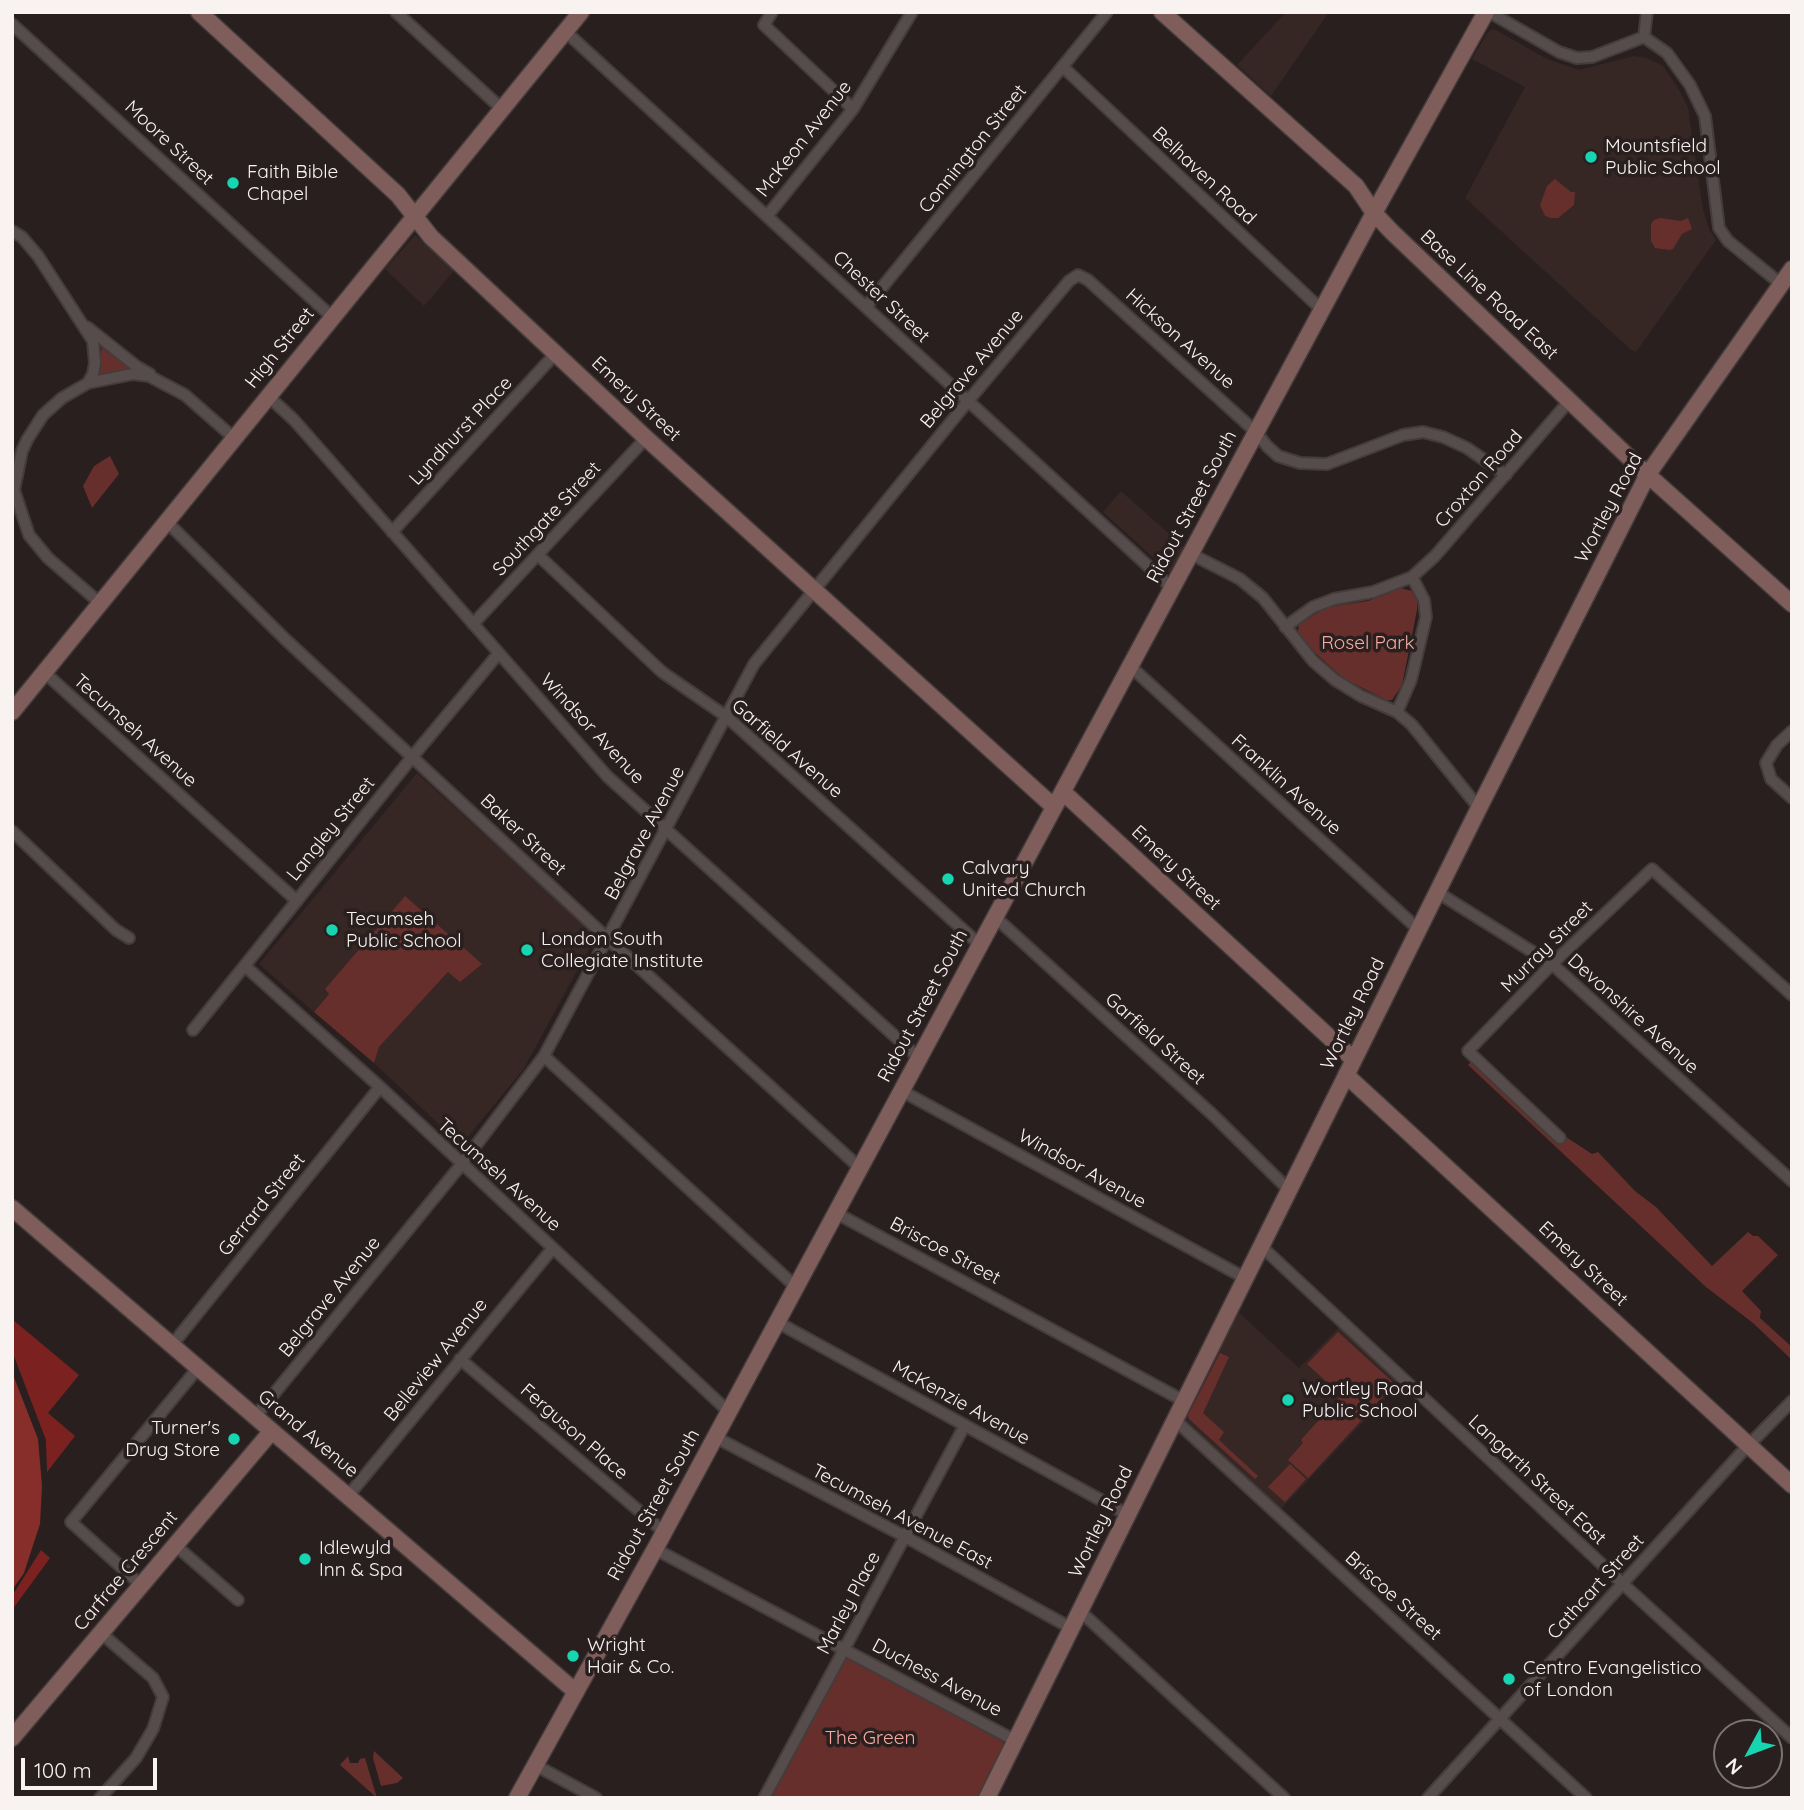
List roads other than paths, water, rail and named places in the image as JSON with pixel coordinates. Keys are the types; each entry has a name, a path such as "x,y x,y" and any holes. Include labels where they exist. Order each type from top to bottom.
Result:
{"street":[{"name":"Emery Street","path":"199,12 398,195 430,237 646,438 1054,807"},
{"path":"396,12 502,109"},
{"name":"High Street","path":"12,712 581,12"},
{"path":"772,12 764,25 853,109"},
{"name":"McKeon Avenue","path":"767,216 853,109 912,12"},
{"name":"Connington Street","path":"866,307 1107,12"},
{"name":"Base Line Road East","path":"1162,12 1356,186 1374,213 1648,474 1792,604"},
{"path":"1488,12 1559,52 1577,58 1592,57 1644,37"},
{"name":"Ridout Street South","path":"517,1798 655,1549 1374,213 1488,12"},
{"path":"1644,37 1647,12"},
{"name":"Moore Street","path":"12,24 332,317"},
{"name":"Chester Street","path":"566,32 1172,588"},
{"path":"1644,37 1667,53 1690,85 1705,116 1719,228 1728,241 1781,284"},
{"name":"Belhaven Road","path":"1063,67 1322,310"},
{"path":"12,232 22,237 38,256 93,341 93,374 88,383"},
{"name":"Wortley Road","path":"987,1798 1353,1059 1648,474 1792,269"},
{"name":"Belgrave Avenue","path":"255,1417 461,1165 544,1056 754,664 968,401 1069,281 1078,275"},
{"name":"Hickson Avenue","path":"1078,275 1087,280 1256,432 1279,456 1300,463 1327,464 1403,436 1423,432 1443,437 1467,448 1506,475"},
{"path":"83,323 136,366 185,395 234,439"},
{"name":"Lyndhurst Place","path":"392,532 556,353"},
{"path":"101,604 48,558 29,535 13,489 17,453 43,415 62,398 88,383 133,374 149,376 167,384"},
{"name":"Windsor Avenue","path":"268,396 294,420 607,776 919,1058"},
{"name":"Croxton Road","path":"1285,627 1313,607 1335,599 1373,592 1412,578 1435,556 1570,400"},
{"name":"Southgate Street","path":"473,624 646,438"},
{"name":"Baker Street","path":"167,522 285,639 860,1168"},
{"path":"1191,554 1240,579 1263,598 1313,661 1335,680 1396,712 1412,725 1479,808"},
{"name":"Garfield Avenue","path":"538,555 662,672 727,717 980,946"},
{"path":"1396,712 1411,680 1426,617 1424,600 1412,578"},
{"name":"Langley Street","path":"194,1030 412,756 499,653"},
{"name":"Franklin Avenue","path":"1130,666 1418,929"},
{"name":"Tecumseh Avenue","path":"44,672 297,901"},
{"path":"1792,731 1777,745 1766,763 1771,779 1792,798"},
{"name":"Emery Street","path":"1063,792 1353,1059"},
{"path":"12,831 116,930 129,938"},
{"name":"Murray Street","path":"1560,1138 1468,1052 1552,964 1653,869 1792,995"},
{"name":"Devonshire Avenue","path":"1437,892 1552,964 1792,1181"},
{"name":"Garfield Street","path":"995,917 1204,1106 1289,1190"},
{"name":"Tecumseh Avenue","path":"245,966 380,1087 729,1412"},
{"path":"544,1056 796,1287"},
{"name":"Emery Street","path":"1346,1075 1792,1485"},
{"name":"Gerrard Street","path":"172,1345 380,1087"},
{"name":"Windsor Avenue","path":"901,1091 1245,1278"},
{"name":"Grand Avenue","path":"12,1208 576,1692"},
{"name":"Briscoe Street","path":"836,1213 1184,1401"},
{"name":"Langarth Street East","path":"1261,1246 1792,1738"},
{"name":"Belleview Avenue","path":"348,1496 553,1248"},
{"name":"McKenzie Avenue","path":"777,1322 1128,1515"},
{"name":"Ferguson Place","path":"460,1359 664,1532"},
{"path":"141,1585 71,1522 198,1368"},
{"name":"Cathcart Street","path":"1428,1798 1792,1401"},
{"name":"Briscoe Street","path":"1175,1420 1586,1798"},
{"name":"Marley Place","path":"764,1798 965,1425"},
{"name":"Carfrae Crescent","path":"12,1738 271,1432"},
{"name":"Tecumseh Avenue East","path":"715,1437 1072,1628"},
{"path":"175,1545 238,1600"},
{"name":"Duchess Avenue","path":"655,1549 1016,1741"},
{"path":"1080,1611 1284,1798"},
{"path":"100,1798 136,1758 153,1729 163,1697 153,1678 101,1633"},
{"path":"535,1765 596,1798"}],"place":[{"name":"Mountsfield Public School","path":"1591,157"},
{"name":"Faith Bible Chapel","path":"233,183"},
{"name":"Calvary United Church","path":"948,879"},
{"name":"Tecumseh Public School","path":"332,930"},
{"name":"London South Collegiate Institute","path":"527,950"},
{"name":"Wortley Road Public School","path":"1288,1400"},
{"name":"Turner's Drug Store","path":"234,1439"},
{"name":"Idlewyld Inn & Spa","path":"305,1559"},
{"name":"Wright Hair & Co.","path":"573,1656"},
{"name":"Centro Evangelistico of London","path":"1509,1679"}],"park label":[{"name":"Rosel Park","path":"1368,643"},
{"name":"The Green","path":"870,1738"}]}
